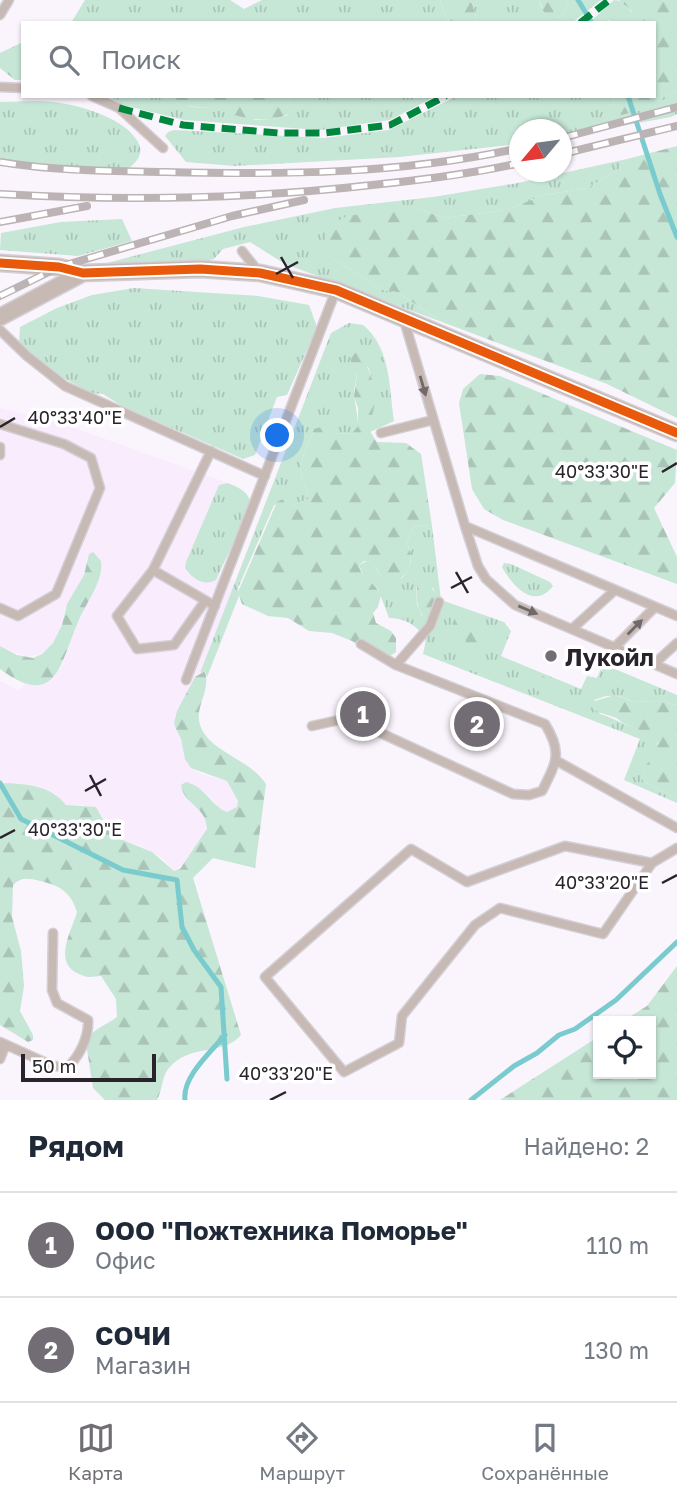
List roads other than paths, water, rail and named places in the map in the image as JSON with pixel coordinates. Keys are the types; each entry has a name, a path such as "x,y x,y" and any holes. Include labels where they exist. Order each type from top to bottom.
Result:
{"street":[{"path":"0,264 59,267 83,273 200,269 260,274 336,290 677,433"},
{"path":"0,317 83,273"}],"lane":[{"path":"0,15 9,0"},
{"path":"0,87 21,88"},
{"path":"96,98 119,108 163,148"},
{"path":"242,251 260,274"},
{"path":"186,680 336,290"},
{"path":"404,320 465,526 478,566 486,579 515,605 677,674"},
{"path":"0,330 65,386 265,476"},
{"path":"381,433 433,419"},
{"path":"0,425 64,444 91,458 100,488 56,594 19,616 0,608"},
{"path":"0,447 0,456"},
{"path":"205,601 174,645 137,649 117,616 153,570 211,452"},
{"path":"465,526 677,616"},
{"path":"153,570 215,606"},
{"path":"572,629 614,590"},
{"path":"396,665 430,626 439,602"},
{"path":"615,647 655,607"},
{"path":"654,664 677,643"},
{"path":"312,726 348,718 513,794 529,795 541,791 557,761 555,740 545,724 396,665 361,644"},
{"path":"557,761 677,828"},
{"path":"652,863 565,846 467,882 411,849 265,977 344,1072 399,1044 402,1016 475,925 500,908 603,934 652,863 677,848"},
{"path":"0,1059 3,1044 53,1066 68,1067 76,1058 89,1029 88,1020 57,1003 52,990 53,933"}],"waterway":[{"path":"578,0 591,21"},
{"path":"629,98 677,237"},
{"path":"0,783 21,819 123,870 177,880 182,927 194,950 221,987 227,1079"},
{"path":"471,1100 514,1066 616,1000 677,942"},
{"path":"185,1100 185,1091 193,1074 225,1035"}],"railway":[{"path":"572,135 677,107"},
{"path":"572,152 677,126"},
{"path":"0,162 103,171 299,173 388,168 509,150"},
{"path":"0,194 93,198 232,196 326,190 428,179 509,165"},
{"path":"0,296 59,267 232,216 304,200"},
{"path":"0,222 87,206"}],"place":[{"name":"Лукойл","path":"551,656"},
{"name":"ООО \"Пожтехника Поморье\"","path":"363,714"},
{"name":"СОЧИ","path":"477,724"}]}
